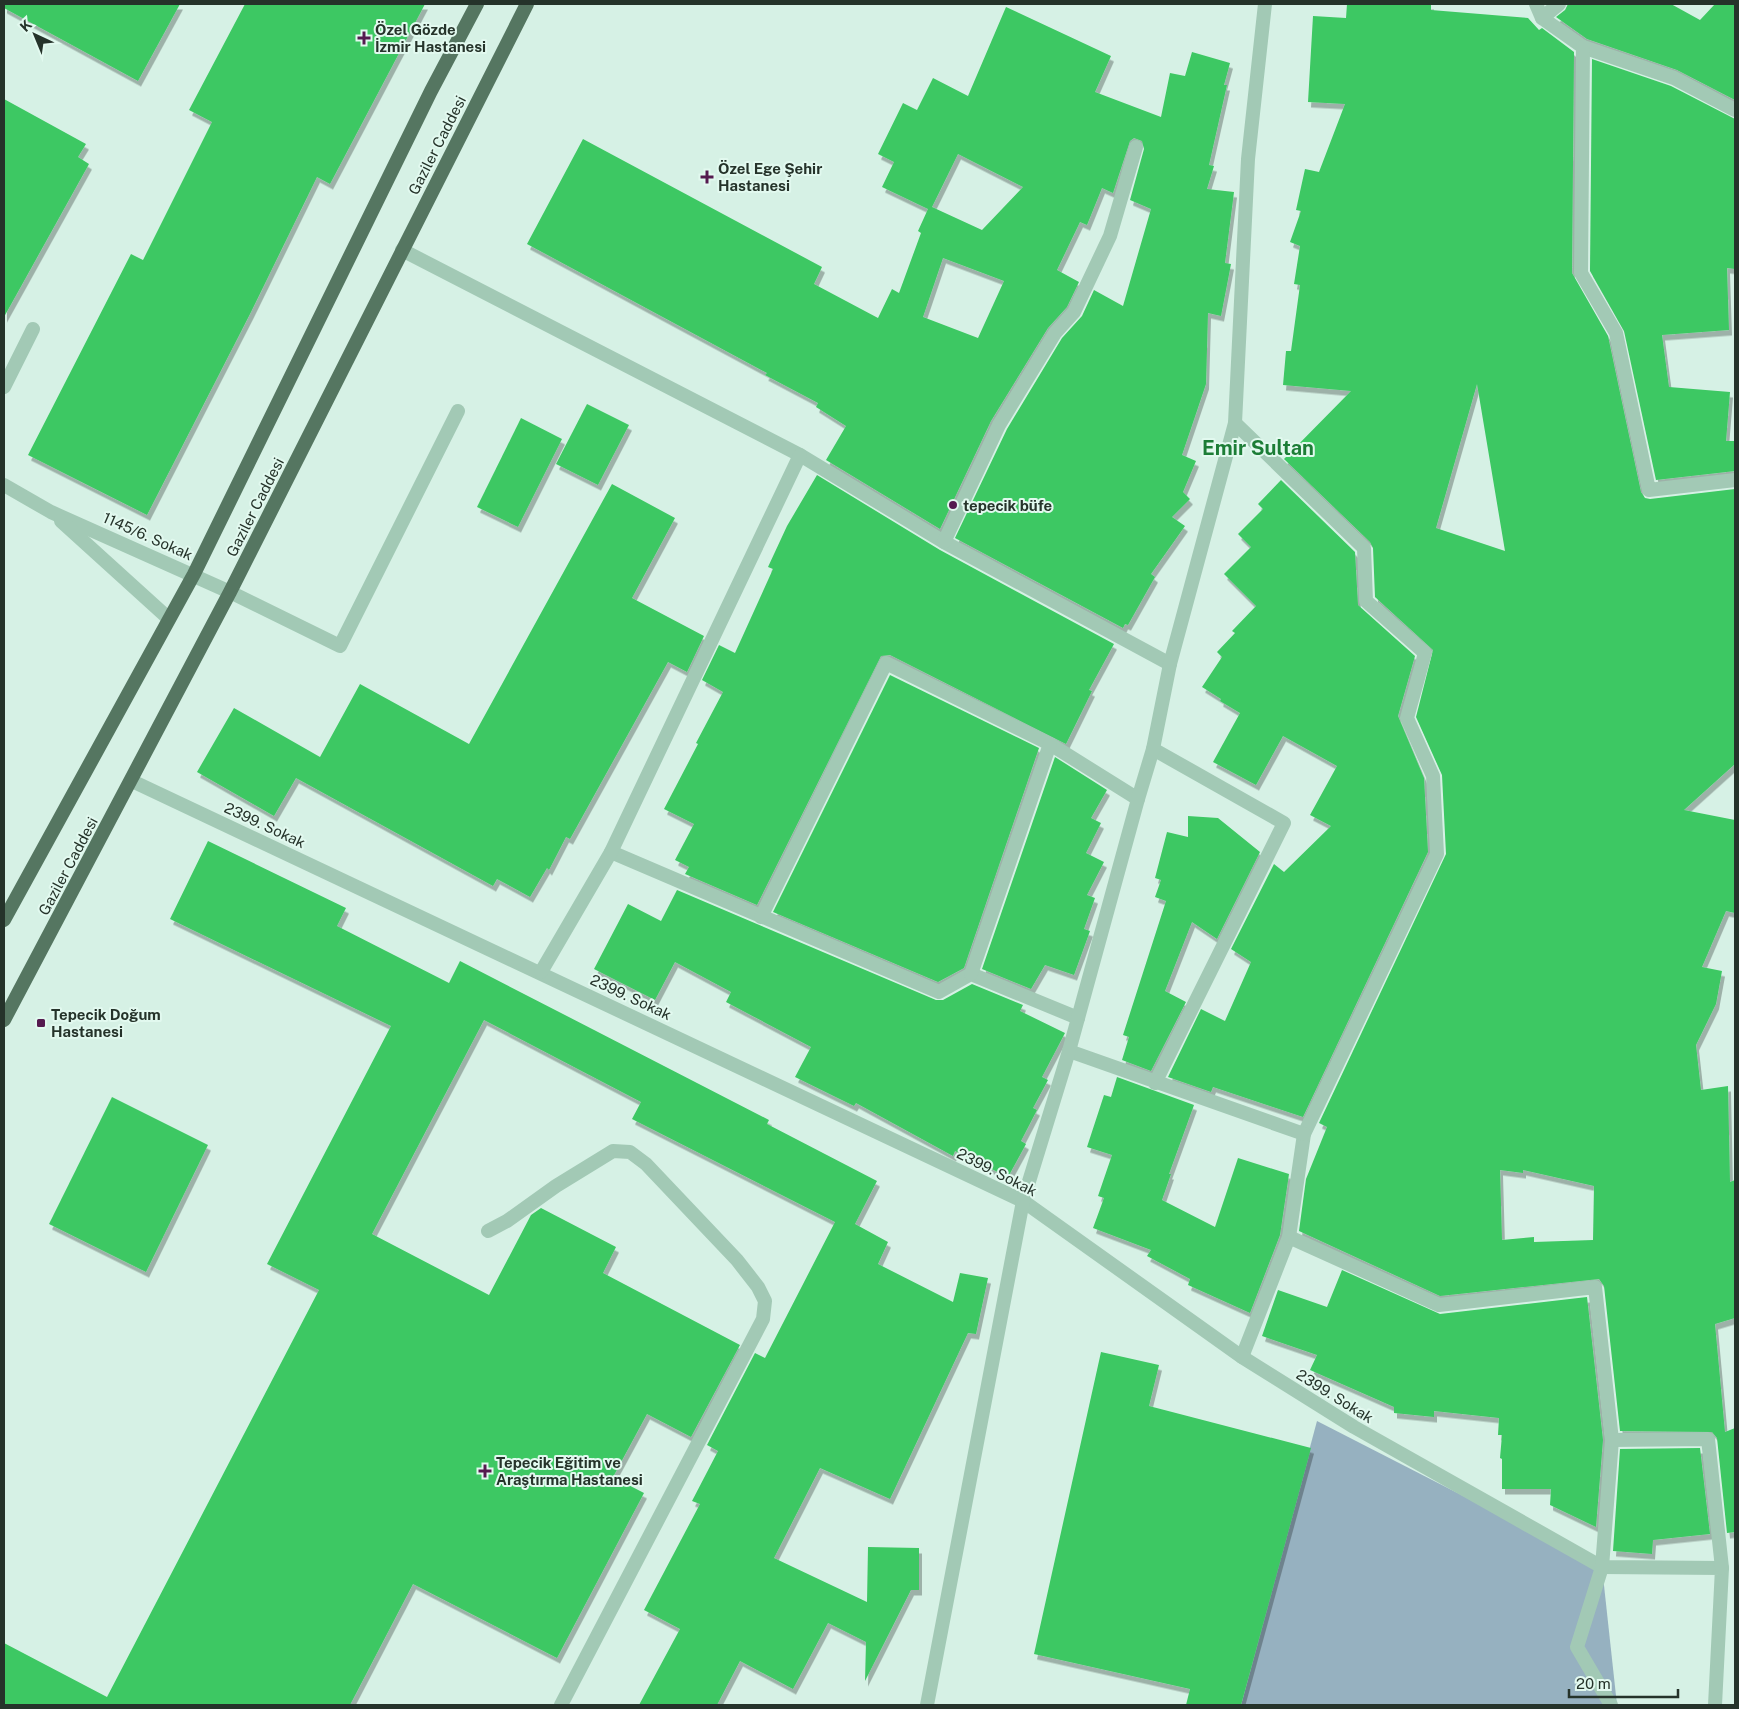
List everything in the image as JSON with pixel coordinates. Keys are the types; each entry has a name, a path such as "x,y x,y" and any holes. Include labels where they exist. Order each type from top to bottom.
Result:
{"main road":[{"name":"Gaziler Caddesi","path":"4,920 168,618 194,574 418,118 477,4"},
{"name":"Gaziler Caddesi","path":"4,1020 132,781 230,592 527,4"}],"street":[{"path":"927,1705 1023,1201 1069,1050 1153,749 1170,664 1235,423 1248,159 1265,4"},
{"path":"1536,4 1542,18 1583,47 1674,78 1735,110"},
{"path":"1542,18 1559,4"},
{"path":"1583,47 1581,273 1616,332 1649,490 1735,480"},
{"path":"944,542 999,425 1055,333 1074,312 1110,236 1136,147"},
{"path":"402,250 800,456 944,542 1170,664"},
{"path":"4,387 33,329"},
{"name":"1145/6. Sokak","path":"4,485 51,512 194,574 340,646 458,411"},
{"path":"1235,423 1364,548 1366,602 1425,653 1407,718 1433,776 1437,854 1304,1134 1289,1237 1242,1357"},
{"path":"541,972 611,852 800,456"},
{"name":"1145/6. Sokak","path":"51,512 168,618"},
{"path":"761,917 886,663 1050,744 1138,799"},
{"path":"611,852 939,992 971,974 1050,744"},
{"path":"1153,749 1284,823 1155,1083"},
{"name":"2399. Sokak","path":"132,781 541,972 1023,1201 1242,1357 1354,1427 1602,1567 1722,1568"},
{"path":"971,974 1078,1018"},
{"path":"1069,1050 1155,1083 1304,1134"},
{"path":"488,1231 507,1221 556,1186 613,1151 630,1152 646,1164 736,1260 758,1287 765,1301 763,1318 561,1705"},
{"path":"1289,1237 1439,1306 1596,1287 1612,1440 1602,1567 1577,1647 1611,1705"},
{"path":"1612,1440 1708,1439 1722,1568 1715,1705"}],"shaded area":[{"path":"1317,1421 1602,1567 1617,1705 1241,1705"}],"building":[{"path":"4,4 180,4 138,81 4,8"},
{"path":"245,4 425,4 330,184 317,177 250,314 147,515 28,455 131,254 143,260 212,122 189,110"},
{"path":"1347,4 1431,4 1431,10 1528,18 1539,30 1542,28 1574,52 1572,273 1608,336 1641,492 1645,498 1650,499 1735,489 1735,764 1684,810 1735,820 1735,913 1726,911 1702,967 1722,971 1716,1004 1696,1045 1701,1090 1728,1086 1730,1182 1735,1180 1735,1318 1715,1324 1725,1432 1735,1428 1735,1532 1727,1533 1717,1438 1712,1432 1620,1431 1604,1286 1599,1279 1440,1296 1299,1231 1306,1179 1327,1127 1319,1123 1446,854 1442,775 1416,717 1433,650 1375,597 1373,548 1370,542 1284,459 1351,391 1283,385 1286,351 1291,351 1300,285 1294,284 1300,246 1290,242 1301,211 1296,210 1305,169 1319,172 1345,104 1308,102 1313,16 1346,18","holes":["1477,384 1505,551 1436,528","1500,1170 1523,1173 1523,1170 1594,1186 1593,1240 1534,1242 1534,1237 1502,1240"]},
{"path":"1568,4 1671,4 1700,20 1715,4 1735,4 1735,100 1677,70 1587,39 1556,17 1565,10"},
{"path":"1006,7 1111,56 1095,92 1161,117 1170,73 1185,76 1192,52 1230,63 1209,165 1214,166 1207,189 1234,192 1225,263 1231,264 1221,316 1208,313 1206,384 1182,455 1196,461 1183,492 1190,499 1172,517 1185,526 1151,574 1155,577 1128,625 1125,624 1123,628 955,538 1007,429 1062,338 1082,316 1094,290 1123,306 1151,209 1130,200 1144,149 1142,141 1134,138 1130,141 1113,193 1102,188 1087,225 1080,222 1057,270 1079,282 1067,307 1048,328 991,421 940,529 826,460 846,426 816,407 818,403 765,375 767,373 527,244 583,139 822,267 814,284 878,318 892,289 899,293 921,233 918,231 928,209 882,187 894,162 878,154 903,103 917,110 933,78 968,96","holes":["958,154 1023,187 982,230 932,207","943,258 1004,281 978,338 923,317"]},
{"path":"1592,59 1671,86 1735,119 1735,269 1727,268 1729,330 1662,335 1669,387 1730,392 1726,441 1735,441 1735,471 1656,480 1624,331 1590,271"},
{"path":"4,99 86,144 78,157 89,164 4,317"},
{"path":"587,404 629,425 598,485 556,464"},
{"path":"521,418 562,439 518,527 477,507"},
{"path":"817,475 940,550 1114,644 1089,690 1092,691 1066,744 890,655 881,656 757,905 685,874 689,867 675,860 694,824 664,809 723,692 702,680 719,645 735,653 773,569 768,567 787,526"},
{"path":"1281,480 1355,552 1358,605 1415,656 1398,716 1424,778 1428,852 1303,1117 1213,1087 1211,1092 1168,1077 1201,1009 1225,1021 1251,962 1231,949 1274,864 1284,872 1331,826 1310,815 1337,766 1283,736 1256,785 1213,762 1240,713 1202,687 1222,657 1217,652 1235,633 1232,631 1256,606 1224,574 1251,547 1238,534 1263,509 1258,504"},
{"path":"612,484 675,518 632,598 704,636 687,672 668,662 570,839 566,837 549,870 547,868 530,897 497,879 493,886 296,778 274,816 197,772 234,708 320,757 360,684 469,744"},
{"path":"890,675 1039,748 964,968 938,982 773,912"},
{"path":"1055,757 1107,790 1091,818 1101,823 1086,853 1104,862 1087,895 1095,898 1084,929 1090,931 1074,975 1045,965 1031,989 982,969"},
{"path":"1188,816 1218,818 1260,852 1217,939 1192,922 1165,991 1186,1002 1151,1071 1122,1060 1129,1037 1123,1035 1166,901 1155,897 1161,880 1155,878 1167,832 1188,837"},
{"path":"208,841 346,908 337,926 449,983 460,961 769,1120 767,1124 877,1181 855,1224 888,1242 878,1264 953,1302 960,1273 988,1278 976,1334 968,1333 890,1499 820,1468 774,1558 867,1602 868,1547 919,1548 919,1590 911,1590 865,1681 866,1642 828,1623 793,1689 740,1661 717,1705 639,1705 680,1629 644,1610 700,1504 692,1501 718,1451 707,1445 755,1353 765,1358 835,1222 632,1119 641,1102 484,1020 372,1234 489,1295 531,1215 541,1208 616,1247 603,1273 740,1345 691,1437 647,1414 613,1477 644,1493 557,1658 413,1584 350,1705 4,1705 4,1643 107,1697 319,1290 267,1264 391,1026 170,919"},
{"path":"677,890 936,1000 943,1000 972,984 1023,1005 1020,1011 1065,1033 1042,1077 1048,1080 1033,1108 1037,1110 1021,1141 1026,1144 1008,1177 955,1151 953,1156 856,1103 854,1106 795,1077 811,1047 726,1002 731,992 675,962 655,1000 594,969 628,904 661,921"},
{"path":"1117,1077 1194,1105 1169,1174 1171,1174 1162,1200 1215,1227 1238,1158 1289,1174 1280,1235 1250,1313 1188,1285 1190,1279 1147,1256 1151,1250 1093,1228 1104,1198 1098,1196 1112,1155 1087,1147 1104,1095 1111,1097"},
{"path":"112,1097 208,1145 146,1272 49,1224"},
{"path":"1342,1270 1440,1314 1587,1297 1603,1440 1596,1527 1550,1505 1551,1489 1502,1489 1502,1459 1500,1458 1502,1435 1498,1435 1499,1418 1434,1411 1434,1417 1394,1413 1394,1407 1310,1370 1317,1355 1262,1336 1278,1290 1327,1307"},
{"path":"1101,1352 1159,1365 1149,1406 1311,1448 1241,1705 1186,1705 1190,1689 1034,1654"},
{"path":"1700,1448 1710,1534 1653,1540 1652,1554 1613,1551 1620,1449"}],"place":[{"name":"Özel Gözde İzmir Hastanesi","path":"364,38"},
{"name":"Özel Ege Şehir Hastanesi","path":"707,177"},
{"name":"tepecik büfe","path":"953,505"},
{"name":"Tepecik Doğum Hastanesi","path":"41,1023"},
{"name":"Tepecik Eğitim ve Araştırma Hastanesi","path":"485,1471"}],"district":[{"name":"Emir Sultan","path":"1258,448"}]}
